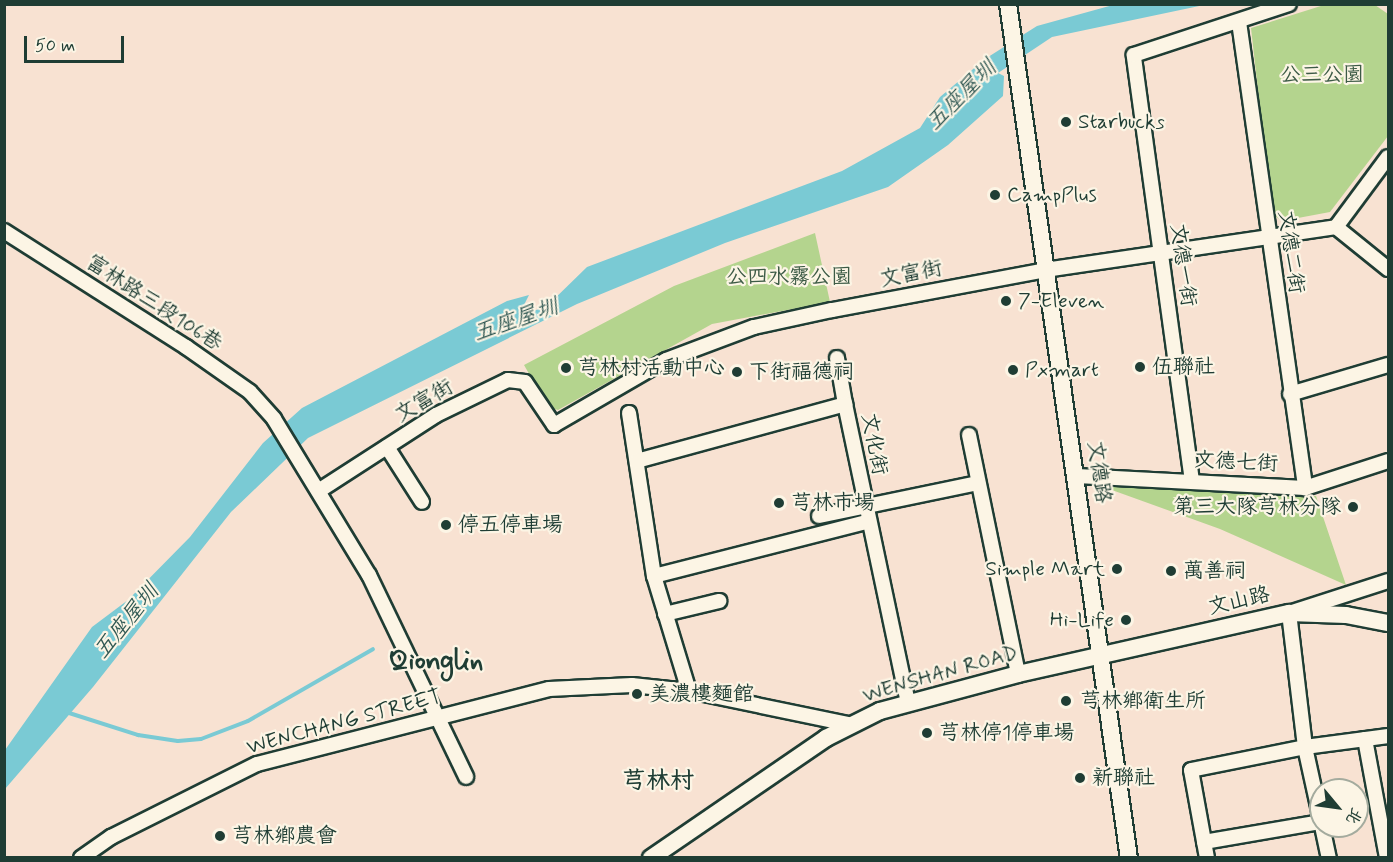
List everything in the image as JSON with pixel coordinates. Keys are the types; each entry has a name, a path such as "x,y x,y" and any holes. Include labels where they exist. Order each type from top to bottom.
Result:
{"main road":[{"name":"文德路","path":"1008,4 1019,94 1077,476 1129,858"},
{"name":"文山路","path":"1102,657 1289,613 1346,615 1389,623"},
{"name":"WENSHAN ROAD","path":"651,858 849,724 908,702 1018,674 1102,657"}],"street":[{"path":"1239,22 1289,4"},
{"name":"文德一街","path":"1192,481 1134,55 1239,22"},
{"name":"文德二街","path":"1239,22 1305,488"},
{"path":"1389,157 1336,227 1389,269"},
{"name":"文富街","path":"317,485 387,447 436,415 508,380 525,382 554,425 666,360 754,327 1045,270 1268,235 1336,227"},
{"name":"富林路三段106巷","path":"4,231 195,353 250,392 274,419 317,485"},
{"path":"837,358 845,404"},
{"path":"1290,394 1389,365"},
{"name":"文化街","path":"637,461 845,404 908,702"},
{"path":"629,413 654,576 689,691"},
{"path":"969,435 1018,674"},
{"path":"387,447 422,502"},
{"name":"文德七街","path":"1077,476 1305,488 1389,461"},
{"path":"819,516 978,483"},
{"path":"317,485 369,575 435,718 466,777"},
{"path":"654,576 869,521"},
{"path":"1312,778 1305,747 1289,613 1389,581"},
{"path":"666,614 719,601"},
{"name":"WENCHANG STREET","path":"81,858 111,837 257,765 549,690 632,685 689,691 849,724"},
{"path":"1207,858 1191,770 1305,747 1389,736"},
{"path":"1365,739 1387,858"},
{"path":"1204,842 1309,825"},
{"path":"1324,838 1329,858"}],"green space":[{"name":"公三公園","path":"1324,5 1375,5 1388,14 1388,136 1330,212 1282,221 1272,214 1251,28"},
{"name":"公四水霧公園","path":"815,233 830,302 712,324 558,410 548,407 524,365 674,286"},
{"path":"1098,485 1316,496 1346,585 1220,529"}],"water":[{"name":"五座屋圳","path":"1113,5 1204,5 1052,37 998,73 1004,76 1003,96 948,145 888,187 725,243 577,304 308,438 231,512 93,687 5,789 5,750 92,627 128,600 190,537 263,443 302,408 507,301 529,295 519,315 546,307 587,267 842,171 920,128 940,97 985,59 1037,26"}],"waterway":[{"path":"66,712 138,735 178,741 201,739 248,721 373,649"}],"place":[{"name":"Starbucks","path":"1066,122"},
{"name":"CampPlus","path":"995,195"},
{"name":"7-Eleven","path":"1006,301"},
{"name":"伍聯社","path":"1140,367"},
{"name":"芎林村活動中心","path":"566,368"},
{"name":"Pxmart","path":"1013,370"},
{"name":"下街福德祠","path":"737,372"},
{"name":"芎林市場","path":"779,503"},
{"name":"第三大隊芎林分隊","path":"1353,507"},
{"name":"停五停車場","path":"446,525"},
{"name":"Simple Mart","path":"1117,569"},
{"name":"萬善祠","path":"1171,571"},
{"name":"Hi-Life","path":"1126,620"},
{"name":"美濃樓麵館","path":"637,694"},
{"name":"芎林鄉衛生所","path":"1066,701"},
{"name":"芎林停1停車場","path":"927,733"},
{"name":"新聯社","path":"1080,778"},
{"name":"芎林鄉農會","path":"220,836"}],"district":[{"name":"Qionglin","path":"436,662"},
{"name":"芎林村","path":"658,782"}]}
